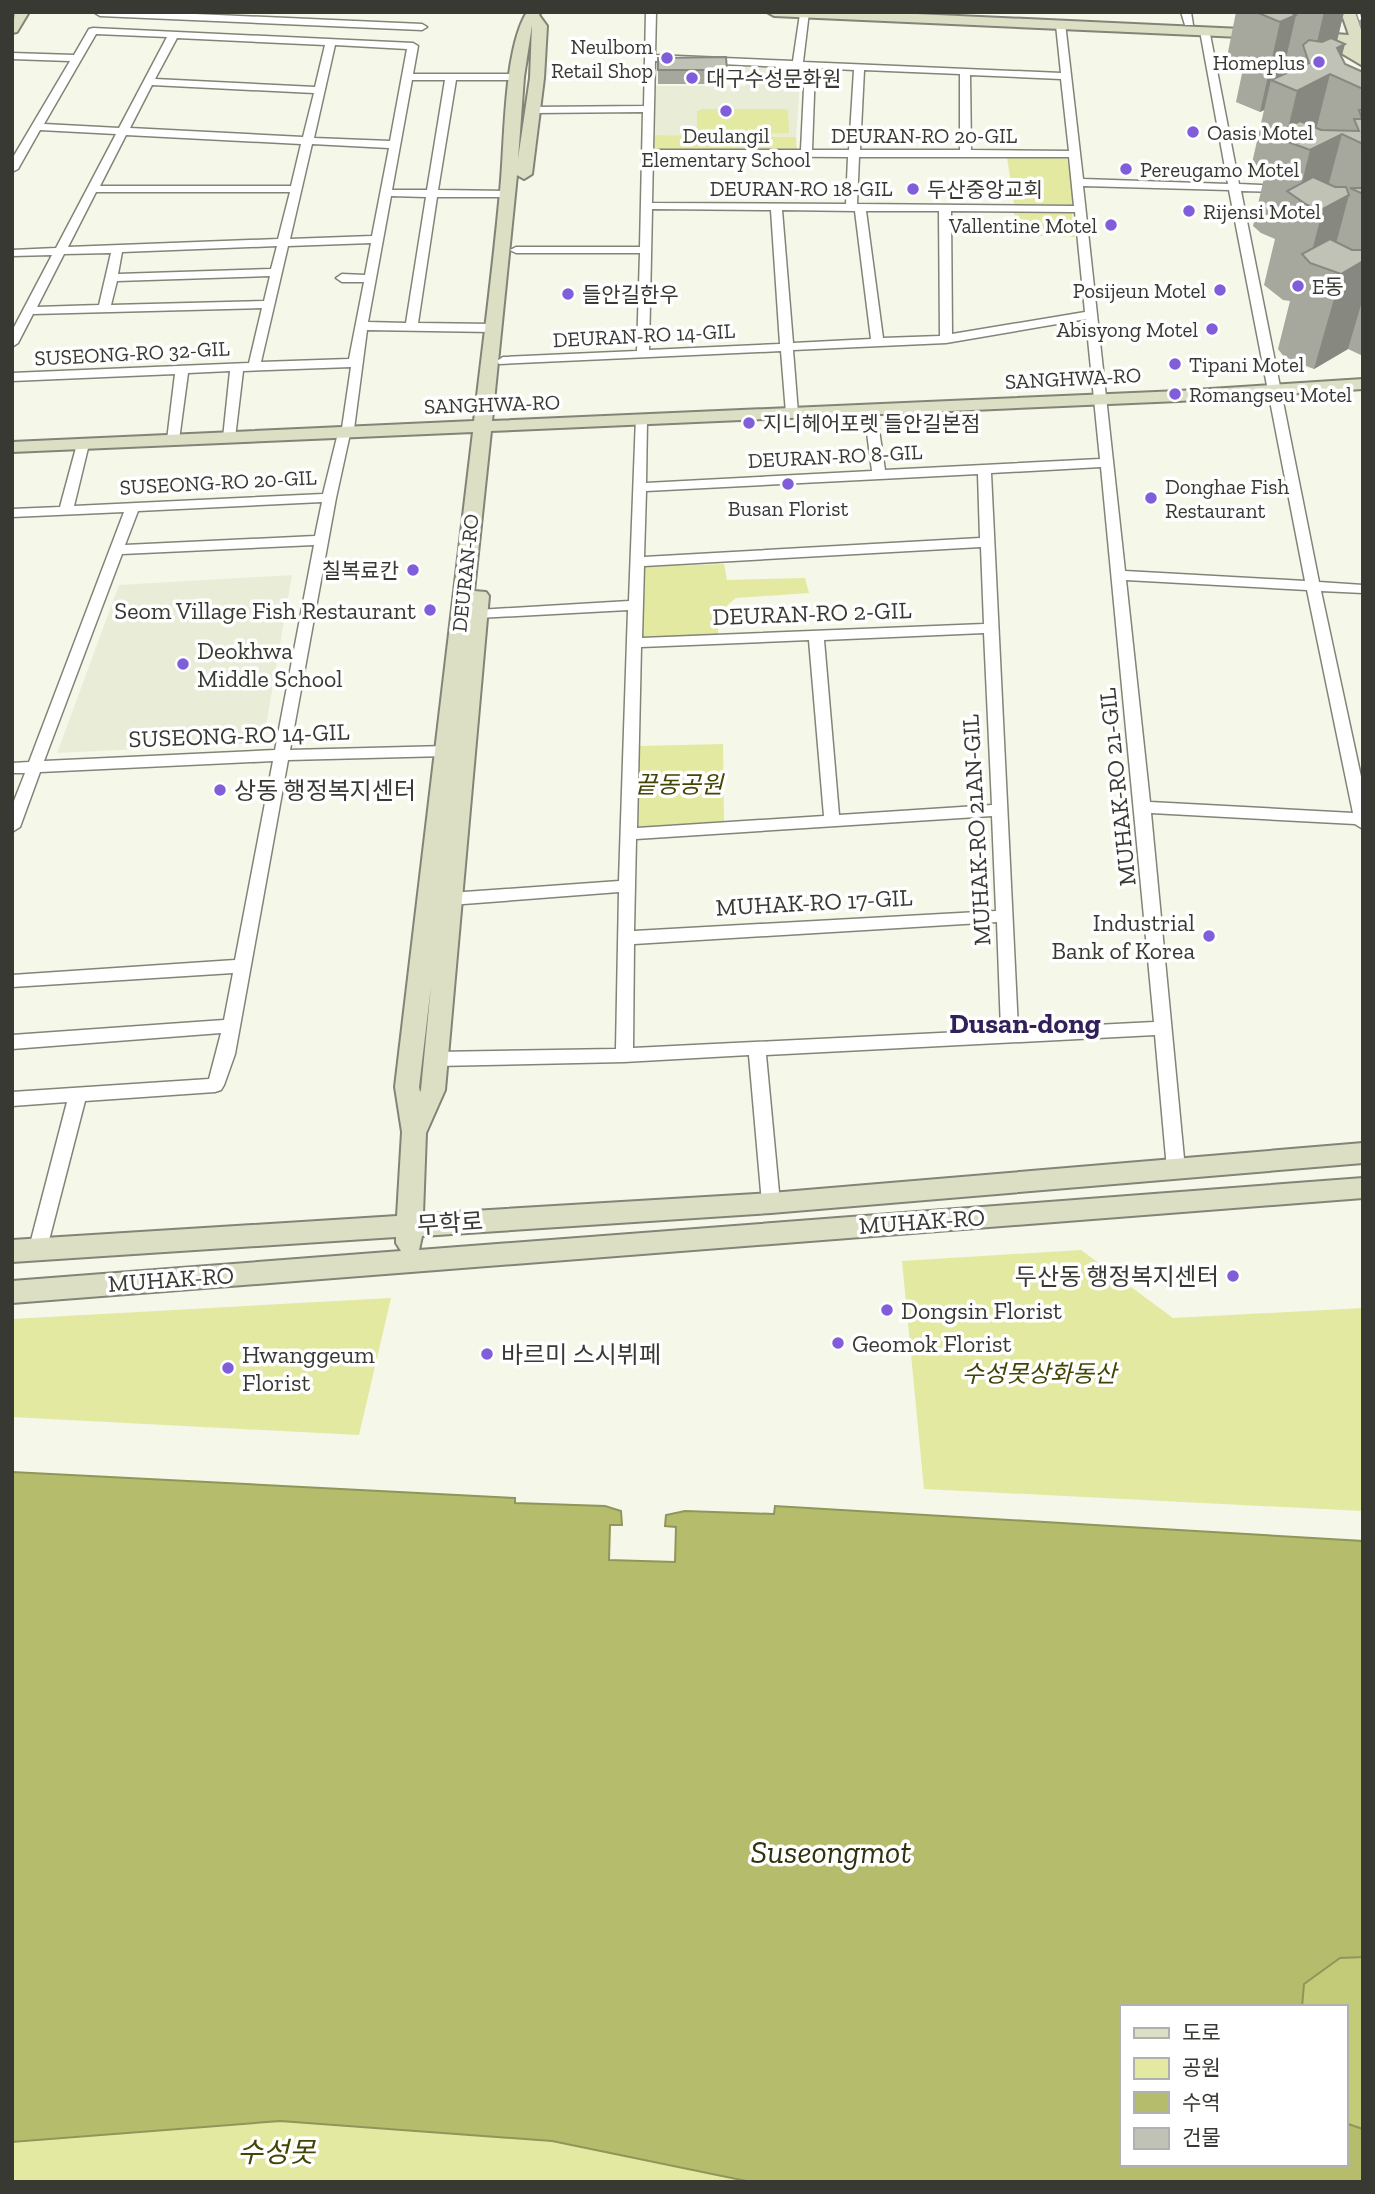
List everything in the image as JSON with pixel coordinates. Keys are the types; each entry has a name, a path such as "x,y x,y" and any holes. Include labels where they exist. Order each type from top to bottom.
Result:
{"main road":[{"path":"12,29 22,12"},
{"path":"774,12 1360,36"},
{"path":"931,12 1188,18 1295,32 1340,46 1363,60"},
{"path":"1295,32 1329,26 1354,13 1363,60"},
{"name":"DEURAN-RO","path":"408,1261 414,1132 407,1087 446,751 488,427 503,361 533,110 540,26 534,14 525,26 517,77 508,194 492,328 488,427 478,614 433,1090 414,1132"},
{"name":"SANGHWA-RO","path":"12,447 1100,400 1363,384"},
{"name":"MUHAK-RO","path":"12,1251 771,1203 1363,1153"},
{"name":"MUHAK-RO","path":"12,1292 1363,1188"}],"street":[{"path":"93,31 413,46 417,45 425,12"},
{"path":"643,355 651,12"},
{"path":"93,31 90,29 101,13 269,16 422,27"},
{"path":"805,13 806,154"},
{"path":"258,38 269,16"},
{"name":"MUHAK-RO 21-GIL","path":"1061,25 1142,807 1176,1169"},
{"path":"12,169 93,31"},
{"path":"1142,807 1362,821 1272,388 1205,31"},
{"name":"SUSEONG-RO 32-GIL","path":"12,343 173,35"},
{"path":"254,366 331,42"},
{"path":"329,498 344,433 348,429 357,368 355,362 413,46"},
{"path":"12,56 77,58"},
{"path":"649,58 1067,76"},
{"path":"859,67 854,155 856,207 877,342"},
{"path":"965,72 966,155"},
{"path":"407,77 517,77"},
{"path":"411,327 451,77"},
{"path":"148,82 320,90"},
{"path":"533,110 649,109"},
{"path":"36,127 395,145"},
{"name":"DEURAN-RO 20-GIL","path":"648,153 1075,154"},
{"path":"1077,181 1297,189"},
{"path":"92,189 296,189"},
{"path":"386,193 508,194"},
{"name":"DEURAN-RO 18-GIL","path":"647,206 1080,209"},
{"path":"776,206 792,414"},
{"path":"945,208 946,339"},
{"path":"12,253 378,239"},
{"path":"104,309 116,248"},
{"path":"516,250 647,250"},
{"path":"111,278 276,272"},
{"path":"342,278 371,279"},
{"name":"SUSEONG-RO 32-GIL","path":"29,311 269,304"},
{"name":"DEURAN-RO 14-GIL","path":"503,361 946,339 1091,315"},
{"path":"362,326 492,328"},
{"name":"SUSEONG-RO 32-GIL","path":"12,377 355,362"},
{"path":"229,438 237,367"},
{"path":"173,440 181,370"},
{"path":"870,410 879,475"},
{"path":"624,1055 641,420"},
{"path":"66,511 83,444"},
{"name":"DEURAN-RO 8-GIL","path":"640,487 1107,463"},
{"name":"MUHAK-RO 21AN-GIL","path":"984,469 1010,1035"},
{"name":"SUSEONG-RO 20-GIL","path":"12,513 329,498 226,1054 215,1085 78,1094"},
{"path":"12,827 132,508"},
{"path":"116,550 321,540"},
{"path":"637,562 988,542"},
{"path":"1118,575 1363,589"},
{"path":"478,614 636,605"},
{"name":"DEURAN-RO 2-GIL","path":"635,643 992,628"},
{"path":"816,635 832,821"},
{"name":"SUSEONG-RO 14-GIL","path":"12,768 282,755 446,751"},
{"path":"629,834 1000,810"},
{"path":"450,900 627,886"},
{"name":"MUHAK-RO 17-GIL","path":"626,938 1005,916"},
{"path":"12,981 243,966"},
{"path":"12,1042 231,1026"},
{"path":"436,1059 624,1055 1163,1028"},
{"path":"757,1048 771,1203"},
{"path":"12,1099 78,1094 38,1248"}],"shaded area":[{"name":"Deulangil Elementary School","path":"745,64 797,66 801,69 796,137 652,135 653,86 745,86"},
{"name":"Deokhwa Middle School","path":"292,575 263,743 57,753 119,585"},
{"path":"1363,1957 1363,2129 1347,2124 1347,2005 1302,2005 1303,1984 1340,1958"}],"green space":[{"path":"788,110 789,133 703,135 697,132 697,111"},
{"path":"652,135 796,137 797,151 652,149"},
{"path":"1007,157 1067,158 1075,205 1014,204"},
{"path":"1014,211 1072,213 1075,237 1015,235"},
{"path":"724,564 727,580 805,578 809,593 736,598 722,614 718,636 639,640 643,567"},
{"name":"끝동공원","path":"723,744 724,821 636,827 640,746"},
{"name":"수성못상화동산","path":"1081,1250 1173,1318 1363,1308 1363,1511 924,1489 902,1261"},
{"path":"391,1298 359,1435 12,1417 12,1319"},
{"name":"수성못","path":"280,2121 552,2141 751,2182 12,2182 12,2142"}],"water":[{"name":"Suseongmot","path":"12,1472 515,1498 515,1503 605,1506 621,1511 622,1525 610,1525 609,1560 675,1562 676,1527 665,1526 666,1515 685,1511 774,1514 775,1506 1363,1541 1363,1957 1340,1958 1304,1984 1302,2005 1120,2005 1120,2166 1347,2166 1347,2124 1363,2129 1363,2182 751,2182 552,2141 280,2121 12,2142"}],"building":[{"path":"1256,12 1290,12 1296,15 1280,22"},
{"path":"1331,38 1345,44 1337,48 1345,64 1363,72 1363,89 1330,74 1297,91 1271,80 1309,63 1303,45 1309,40 1322,42"},
{"path":"726,57 727,70 658,70 658,58"},
{"path":"1359,110 1363,110 1363,144 1342,134 1310,150 1283,140 1275,134 1300,121 1321,130 1359,131 1354,119 1362,119"},
{"path":"1313,177 1335,187 1346,187 1349,195 1323,209 1307,205 1287,191"},
{"path":"1350,188 1363,188 1363,194"},
{"path":"1330,239 1352,250 1363,250 1363,261 1341,274 1310,263 1302,254"}],"railway":[{"path":"1358,12 1363,28"}],"place":[{"name":"Neulbom Retail Shop","path":"667,58"},
{"name":"Homeplus","path":"1319,62"},
{"name":"대구수성문화원","path":"692,78"},
{"name":"Deulangil Elementary School","path":"726,111"},
{"name":"Oasis Motel","path":"1193,132"},
{"name":"Pereugamo Motel","path":"1126,169"},
{"name":"두산중앙교회","path":"913,189"},
{"name":"Rijensi Motel","path":"1189,211"},
{"name":"Vallentine Motel","path":"1111,225"},
{"name":"E동","path":"1298,286"},
{"name":"Posijeun Motel","path":"1220,290"},
{"name":"들안길한우","path":"568,294"},
{"name":"Abisyong Motel","path":"1212,329"},
{"name":"Tipani Motel","path":"1175,364"},
{"name":"Romangseu Motel","path":"1175,394"},
{"name":"지니헤어포렛 들안길본점","path":"749,423"},
{"name":"Busan Florist","path":"788,484"},
{"name":"Donghae Fish Restaurant","path":"1151,498"},
{"name":"칠복료칸","path":"413,570"},
{"name":"Seom Village Fish Restaurant","path":"430,610"},
{"name":"Deokhwa Middle School","path":"183,664"},
{"name":"상동 행정복지센터","path":"220,790"},
{"name":"Industrial Bank of Korea","path":"1209,936"},
{"name":"두산동 행정복지센터","path":"1233,1276"},
{"name":"Dongsin Florist","path":"887,1310"},
{"name":"Geomok Florist","path":"838,1343"},
{"name":"바르미 스시뷔페","path":"487,1354"},
{"name":"Hwanggeum Florist","path":"228,1368"}],"district":[{"name":"Dusan-dong","path":"1025,1023"}]}
